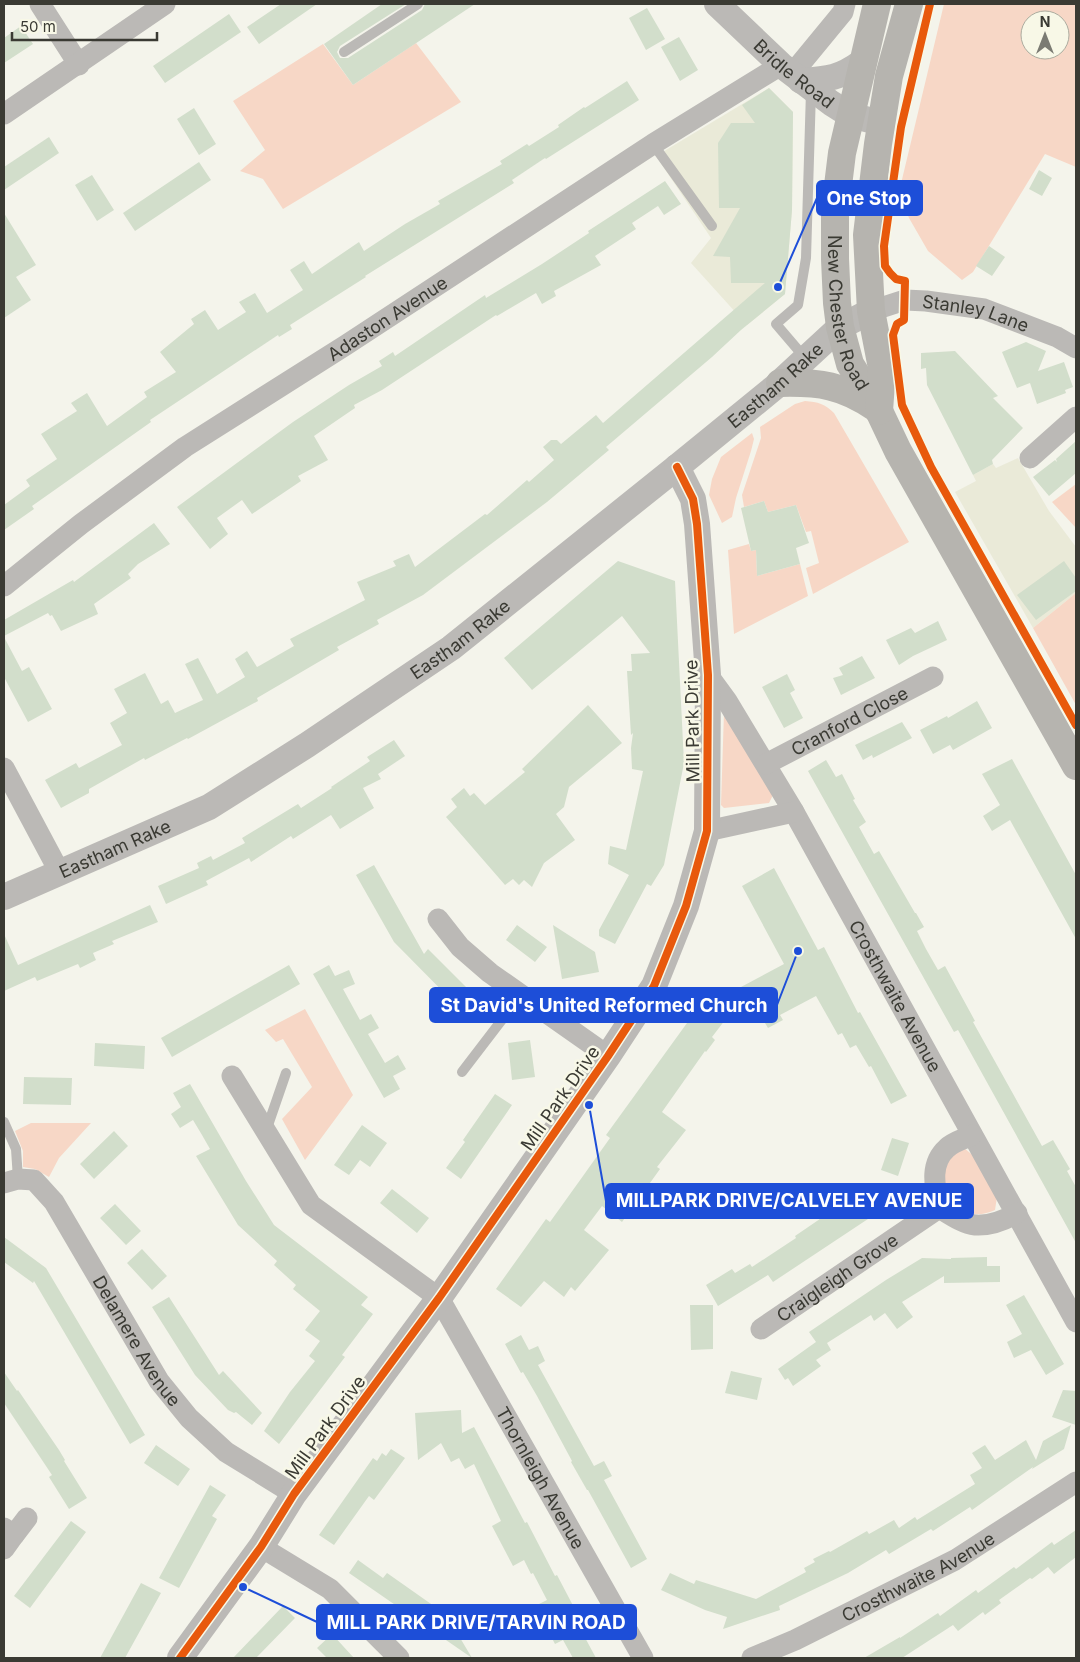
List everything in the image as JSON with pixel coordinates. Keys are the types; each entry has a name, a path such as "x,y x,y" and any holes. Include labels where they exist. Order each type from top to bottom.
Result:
{"highway":[{"name":"New Chester Road","path":"877,4 842,153 835,210 835,268 840,327 853,372 879,411 898,451 1076,766"},
{"name":"New Chester Road","path":"879,411 882,368 871,311 867,235 889,76 909,4"},
{"path":"780,383 806,382 828,385 858,396 879,411"}],"street":[{"path":"40,4 79,64"},
{"path":"4,114 165,4"},
{"name":"Bridle Road","path":"717,4 796,77 850,115 881,123"},
{"path":"845,4 843,12 796,77 824,80 846,73 862,62"},
{"name":"Adaston Avenue","path":"4,586 81,524 185,447 346,345 653,144 796,77"},
{"name":"Stanley Lane","path":"871,311 905,300 984,309 1057,337 1076,348"},
{"name":"Eastham Rake","path":"4,897 209,807 307,745 451,648 780,383 840,327 871,311"},
{"path":"1030,458 1076,417"},
{"name":"Mill Park Drive","path":"180,1658 261,1547 294,1494 439,1298 608,1056 654,986 686,906 707,831 708,676 697,524 693,499 676,468"},
{"name":"Crosthwaite Avenue","path":"708,676 727,701 794,812 1076,1322"},
{"name":"Cranford Close","path":"766,764 933,677"},
{"path":"4,768 60,873"},
{"path":"707,831 794,812"},
{"path":"438,919 460,947 490,973 608,1056"},
{"path":"232,1076 311,1205 439,1298"},
{"path":"972,1135 948,1147 936,1161 934,1177 939,1208 955,1218 974,1225 1005,1220 1017,1214"},
{"name":"Delamere Avenue","path":"11,1181 34,1180 54,1202 159,1381 189,1418 226,1452 294,1494"},
{"name":"Craigleigh Grove","path":"761,1329 939,1208"},
{"name":"Thornleigh Avenue","path":"439,1298 643,1658"},
{"name":"Crosthwaite Avenue","path":"752,1658 795,1640 955,1560 1076,1482"},
{"path":"7,1538 27,1518"},
{"path":"261,1547 330,1588 399,1658"}],"lane":[{"path":"344,52 418,4"},
{"path":"796,77 806,258 798,305 776,324 805,359"},
{"path":"653,144 712,226"},
{"path":"462,1072 521,995"},
{"path":"266,1132 286,1073"},
{"path":"4,1122 16,1149 11,1181"}],"shaded area":[{"path":"944,4 1076,4 1076,167 1045,154 973,272 962,280 928,251 909,218 899,192"},
{"path":"416,43 461,102 283,209 263,179 240,171 265,150 233,101 323,44 353,85"},
{"path":"769,88 793,112 792,210 785,294 747,325 691,263 711,238 656,156"},
{"path":"805,401 821,404 828,407 834,413 909,542 813,594 806,568 819,563 811,531 806,532 796,505 768,512 764,501 744,507 742,495 761,438 760,427 795,404"},
{"path":"752,433 754,439 732,517 722,523 709,495 712,479 721,457"},
{"path":"1018,458 1049,511 1076,547 1076,593 1033,628 955,492 976,481 973,475 993,464 996,468"},
{"path":"1076,484 1076,528 1052,502"},
{"path":"749,544 751,551 756,550 757,576 800,564 808,596 734,634 728,550"},
{"path":"1076,593 1076,705 1033,628"},
{"path":"724,712 774,793 769,803 724,808 721,805"},
{"path":"305,1009 353,1095 305,1160 282,1119 312,1087 283,1039 276,1042 265,1030"},
{"path":"31,1123 91,1123 59,1158 49,1177 35,1169 23,1167 23,1151 15,1131"},
{"path":"964,1148 975,1157 997,1197 995,1210 979,1214 966,1212 954,1204 946,1191 943,1177 944,1166 951,1157"}],"building":[{"path":"281,4 317,4 259,44 247,27"},
{"path":"382,4 406,4 340,46 337,52 340,58 348,58 422,10 425,4 475,4 353,85 324,44"},
{"path":"647,8 665,39 646,50 629,18"},
{"path":"229,14 241,32 165,83 153,66"},
{"path":"21,26 33,44 4,63 4,38"},
{"path":"679,37 698,70 680,81 661,47"},
{"path":"627,81 639,100 545,158 512,180 514,183 290,325 292,329 279,337 278,335 150,420 151,422 32,506 34,509 4,530 4,505 30,486 26,480 57,459 41,434 77,411 71,403 87,393 107,426 147,397 144,392 176,372 160,352 194,324 191,319 205,310 218,330 246,312 239,302 255,293 267,313 303,290 290,270 304,261 312,274 359,242 364,251 440,204 438,201 502,164 500,161 527,144 529,146 559,127 558,125 584,107"},
{"path":"769,88 793,112 792,210 785,294 606,447 609,450 547,502 423,595 377,620 379,624 337,647 339,650 257,698 258,701 188,739 145,760 144,758 89,789 89,793 61,808 45,780 76,763 79,768 122,745 110,723 127,713 114,689 145,673 161,704 168,700 175,713 203,700 185,664 198,658 217,694 245,677 235,659 247,651 257,667 259,666 294,646 290,639 365,600 357,582 396,566 393,561 409,554 415,567 485,514 487,515 527,480 529,482 554,460 543,447 551,440 557,440 561,444 596,415 603,423 765,283 731,283 730,257 713,256 740,208 719,208 718,143 731,123 755,123 742,105"},
{"path":"194,108 216,144 199,155 177,119"},
{"path":"49,137 59,153 4,190 4,167"},
{"path":"199,162 211,180 135,231 123,213"},
{"path":"1039,170 1052,178 1042,196 1029,189"},
{"path":"92,175 114,210 97,221 75,185"},
{"path":"665,181 681,204 664,215 658,206 632,223 636,229 595,256 601,265 554,291 556,296 542,304 536,293 496,315 382,390 354,405 355,408 314,436 328,460 298,476 301,481 252,514 242,500 217,518 228,534 210,549 177,507 293,422 382,366 379,361 393,352 395,356 485,295 486,298 542,264 589,233 588,231"},
{"path":"4,213 36,265 16,277 31,300 4,318"},
{"path":"989,246 1005,257 992,276 976,266"},
{"path":"1026,342 1046,351 1038,371 1064,362 1073,387 1065,390 1066,393 1037,404 1030,383 1017,388 1002,352"},
{"path":"955,351 998,396 993,398 1023,428 992,460 993,464 973,475 927,385 926,368 921,369 921,353"},
{"path":"1076,441 1076,473 1049,496 1033,477 1055,460 1057,462 1056,459"},
{"path":"764,501 768,512 796,505 809,543 796,548 800,564 757,576 756,550 751,551 741,508"},
{"path":"154,523 170,544 138,564 128,574 131,578 94,604 98,614 61,631 52,615 50,616 48,613 4,636 4,620 73,580 74,582"},
{"path":"618,561 675,581 684,763 664,865 651,886 647,884 615,944 599,936 599,930 629,875 608,864 610,846 626,850 643,771 632,769 631,748 633,733 631,735 627,671 632,671 631,654 650,653 622,616 532,690 504,658"},
{"path":"1064,561 1076,578 1076,591 1036,620 1017,595"},
{"path":"938,621 947,640 913,656 899,665 886,640 911,628 915,633"},
{"path":"4,637 22,671 29,667 52,709 28,722 4,677"},
{"path":"862,656 875,678 841,695 833,678 843,675 839,668"},
{"path":"787,674 795,690 790,693 803,718 784,728 762,687"},
{"path":"977,701 992,728 953,750 950,745 933,754 920,730 947,716 948,718"},
{"path":"588,705 622,743 569,787 564,807 556,814 575,840 544,863 532,887 524,880 519,885 513,879 505,885 446,817 457,807 451,799 464,788 470,796 474,793 485,805 525,772 522,769"},
{"path":"902,722 912,738 873,758 872,755 863,760 855,745"},
{"path":"394,740 405,756 378,774 381,779 363,788 374,808 340,829 331,815 293,839 291,836 251,862 249,858 206,881 208,885 166,904 158,886 199,868 197,863 211,856 213,860 245,843 242,838 298,804 301,808 370,761 367,757"},
{"path":"1012,759 1076,875 1076,939 1010,820 992,831 983,816 1000,805 982,774"},
{"path":"826,760 836,777 842,774 855,799 853,800 866,822 859,827 874,854 879,851 916,913 924,927 917,931 926,949 938,970 945,966 975,1021 973,1022 1042,1146 1053,1140 1070,1169 1067,1171 1076,1187 1076,1243 958,1030 954,1032 808,771"},
{"path":"374,865 424,954 428,949 486,1007 472,1021 394,942 356,875"},
{"path":"774,868 818,950 824,947 858,1013 860,1012 907,1096 891,1104 871,1066 869,1067 856,1045 850,1048 842,1033 838,1035 816,996 780,1015 783,1020 768,1028 762,1018 759,1020 741,987 784,964 742,886"},
{"path":"150,905 158,922 112,941 114,944 93,953 96,960 80,968 78,964 37,981 35,977 4,991 4,934 18,965"},
{"path":"517,925 547,947 535,962 506,940"},
{"path":"553,925 595,952 599,972 562,979"},
{"path":"289,965 300,984 172,1057 161,1038"},
{"path":"329,965 335,976 349,970 355,984 343,989 360,1020 371,1014 379,1028 368,1034 385,1063 398,1055 406,1069 393,1076 400,1089 384,1098 313,974"},
{"path":"707,991 732,1011 712,1037 715,1040 705,1051 662,1112 686,1130 657,1167 660,1169 622,1222 602,1206 584,1230 609,1250 575,1291 571,1287 564,1297 544,1281 521,1307 496,1289 546,1219 550,1222 610,1138 606,1135 687,1023 684,1021"},
{"path":"530,1040 535,1077 512,1080 508,1043"},
{"path":"95,1043 145,1046 144,1069 94,1066"},
{"path":"24,1077 72,1078 71,1105 23,1104"},
{"path":"190,1084 246,1181 274,1225 368,1297 361,1305 373,1314 342,1355 345,1357 279,1444 264,1431 290,1392 315,1361 309,1356 320,1341 305,1330 320,1311 293,1289 296,1285 274,1265 277,1261 238,1225 196,1156 210,1149 193,1120 180,1128 171,1114 181,1107 173,1093"},
{"path":"495,1094 512,1105 461,1179 446,1168"},
{"path":"362,1125 387,1143 370,1167 360,1160 349,1175 334,1165"},
{"path":"114,1131 128,1146 94,1179 80,1164"},
{"path":"892,1138 909,1143 898,1176 881,1170"},
{"path":"867,1184 880,1205 874,1209 877,1213 773,1282 768,1275 718,1306 706,1285 732,1269 735,1273 750,1264 752,1267 796,1238 795,1236 836,1208 834,1204"},
{"path":"392,1189 429,1218 417,1233 380,1203"},
{"path":"115,1204 141,1231 126,1245 100,1218"},
{"path":"4,1237 46,1268 145,1435 130,1444 34,1281 33,1283 4,1262"},
{"path":"142,1249 167,1276 152,1290 127,1263"},
{"path":"987,1257 987,1266 1000,1266 1000,1282 944,1283 944,1276 902,1302 913,1317 897,1329 885,1313 874,1321 871,1315 827,1343 831,1350 816,1360 821,1366 793,1386 788,1378 785,1380 778,1369 816,1342 809,1332 922,1258"},
{"path":"1024,1295 1064,1364 1046,1375 1031,1350 1014,1358 1007,1342 1022,1334 1006,1305"},
{"path":"169,1297 219,1375 223,1371 262,1413 252,1425 236,1412 228,1410 195,1375 152,1307"},
{"path":"690,1305 713,1305 713,1349 691,1350"},
{"path":"521,1335 529,1350 538,1346 545,1361 538,1365 594,1466 604,1461 612,1476 604,1480 647,1559 631,1568 571,1462 537,1396 523,1372 521,1373 505,1344"},
{"path":"731,1371 762,1378 757,1400 725,1393"},
{"path":"4,1372 59,1450 87,1498 69,1509 49,1477 52,1475 4,1403"},
{"path":"1063,1390 1076,1391 1076,1425 1052,1417"},
{"path":"461,1410 462,1433 474,1427 525,1523 527,1522 555,1576 557,1575 579,1617 575,1619 596,1658 573,1658 563,1640 555,1644 535,1606 547,1600 524,1560 513,1566 492,1526 501,1521 474,1464 465,1469 459,1458 451,1462 441,1443 418,1460 415,1413"},
{"path":"1071,1425 1064,1449 1032,1469 1033,1467 972,1510 970,1507 933,1531 931,1529 889,1554 886,1550 848,1573 779,1606 780,1610 723,1629 727,1617 705,1610 661,1590 670,1573 694,1584 696,1580 756,1599 806,1572 804,1568 815,1562 813,1559 830,1552 867,1531 869,1534 894,1520 899,1528 915,1517 917,1520 975,1484 970,1475 982,1468 972,1453 985,1445 995,1460 1026,1440 1036,1460 1043,1441"},
{"path":"156,1445 190,1469 178,1486 144,1463"},
{"path":"391,1449 405,1458 374,1500 369,1496 334,1545 319,1535 373,1458 377,1461 382,1453 386,1456"},
{"path":"210,1485 226,1495 212,1516 217,1519 179,1588 159,1578"},
{"path":"71,1521 86,1532 30,1608 14,1596"},
{"path":"1076,1530 1076,1557 1054,1574 1048,1567 999,1600 1001,1603 985,1615 983,1612 958,1631 953,1625 902,1658 864,1658 900,1638 938,1613 940,1616 976,1590 978,1593 1014,1567 1016,1569 1052,1542 1054,1545"},
{"path":"358,1560 383,1578 387,1573 451,1618 449,1622 458,1628 456,1631 472,1658 349,1573"},
{"path":"141,1583 161,1593 125,1658 100,1658"},
{"path":"283,1606 295,1618 256,1658 233,1658"},
{"path":"332,1634 354,1658 327,1658 317,1648"}],"cycle path":[{"path":"930,4 901,127 884,246 885,266 896,279 905,281 904,320 897,324 893,335 902,405 931,467 1076,725"},
{"path":"180,1658 261,1547 294,1494 439,1298 608,1056 654,986 686,906 707,831 708,675 697,524 693,499 677,467"}],"place":[{"name":"One Stop","path":"778,287"},
{"name":"St David's United Reformed Church","path":"798,951"},
{"name":"MILLPARK DRIVE/CALVELEY AVENUE","path":"589,1105"},
{"name":"MILL PARK DRIVE/TARVIN ROAD","path":"243,1587"}]}
